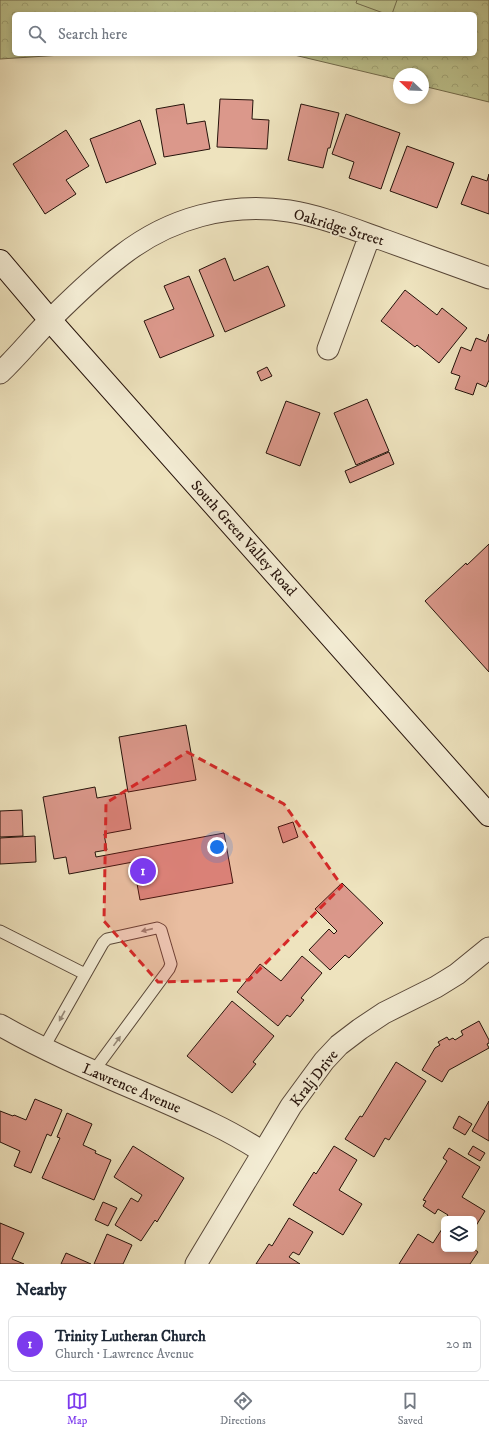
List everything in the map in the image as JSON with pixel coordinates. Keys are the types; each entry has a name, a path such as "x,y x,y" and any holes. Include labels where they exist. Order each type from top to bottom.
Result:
{"main road":[{"name":"South Green Valley Road","path":"0,261 50,320 489,815"}],"street":[{"name":"Oakridge Street","path":"0,372 50,320 122,255 161,230 196,216 216,212 252,208 289,211 326,220 489,278"},
{"path":"328,349 370,235"},
{"name":"Kralj Drive","path":"196,1264 263,1152 309,1080 324,1061 339,1045 360,1028 384,1013 436,987 457,974 489,948"},
{"name":"Lawrence Avenue","path":"0,1026 43,1049 214,1124 263,1152"}],"lane":[{"path":"43,1049 103,943 107,939 157,928 161,930 171,964 169,969 94,1072"},
{"path":"0,932 85,974"}],"highlighted area":[{"path":"187,752 284,804 342,886 249,980 158,982 104,921 106,803"}],"green space":[{"path":"0,0 489,0 489,102 429,87 429,68 393,68 393,79 298,56 477,56 477,12 12,12 12,56 46,56 0,59"},
{"path":"357,0 397,0 393,12 381,12 356,3"}],"building":[{"path":"220,99 253,100 252,119 269,120 267,149 217,147"},
{"path":"184,104 187,124 205,121 210,149 164,157 156,109"},
{"path":"301,104 339,113 323,168 288,160"},
{"path":"346,114 400,133 381,189 349,178 354,162 332,154"},
{"path":"140,120 156,164 106,183 90,139"},
{"path":"66,130 89,166 66,180 76,194 45,214 13,164"},
{"path":"407,146 454,163 437,208 390,191"},
{"path":"489,174 489,214 461,204 472,176 487,181"},
{"path":"225,258 234,281 268,266 285,306 225,332 199,270"},
{"path":"189,276 214,336 160,358 144,321 174,309 164,286"},
{"path":"405,290 437,315 442,308 467,328 439,363 417,345 415,347 381,321"},
{"path":"489,334 489,380 486,387 477,383 473,395 455,389 460,376 451,373 461,347 471,351 476,338 486,342"},
{"path":"267,367 272,376 261,381 257,372"},
{"path":"367,399 389,451 356,465 334,413"},
{"path":"286,401 320,413 300,466 266,453"},
{"path":"389,452 394,464 350,483 345,471"},
{"path":"489,544 489,672 425,601"},
{"path":"186,725 196,780 128,792 119,737"},
{"path":"95,787 97,798 125,793 131,829 104,834 107,850 95,852 96,857 224,833 233,883 140,900 133,862 69,874 66,857 54,859 43,797"},
{"path":"22,810 23,836 0,837 0,811"},
{"path":"293,822 298,837 283,843 278,827"},
{"path":"35,836 36,862 0,864 0,838"},
{"path":"342,883 383,923 349,958 345,955 330,970 309,950 329,929 334,934 337,931 315,909"},
{"path":"302,956 322,973 301,998 304,1000 290,1017 287,1015 278,1026 237,992 260,964 281,981"},
{"path":"232,1001 274,1036 253,1062 256,1064 232,1093 187,1056"},
{"path":"479,1021 489,1040 489,1043 487,1044 489,1048 449,1070 442,1082 422,1070 435,1048 440,1045 438,1042 447,1037 449,1040 453,1038 455,1040 463,1035 461,1031"},
{"path":"396,1062 426,1081 389,1140 385,1138 374,1157 345,1139 360,1116 362,1117"},
{"path":"35,1099 62,1110 51,1136 47,1134 31,1173 14,1166 20,1151 0,1142 0,1111 26,1120"},
{"path":"489,1101 489,1141 472,1131"},
{"path":"67,1113 92,1124 83,1145 96,1151 95,1153 111,1160 94,1200 42,1178 60,1138 57,1137"},
{"path":"459,1116 472,1124 465,1135 453,1128"},
{"path":"133,1146 184,1178 157,1222 155,1220 141,1241 115,1225 131,1198 138,1202 142,1195 114,1177"},
{"path":"334,1146 357,1160 339,1190 362,1204 343,1235 293,1205 314,1172 316,1174"},
{"path":"473,1146 485,1153 480,1161 468,1154"},
{"path":"449,1148 480,1167 462,1197 485,1211 477,1224 477,1216 447,1216 448,1215 438,1209 435,1214 423,1206 426,1201 423,1200 447,1161 443,1158"},
{"path":"103,1202 117,1208 108,1226 95,1220"},
{"path":"289,1218 313,1232 299,1255 293,1252 289,1257 300,1264 256,1264 269,1244 272,1246"},
{"path":"0,1223 24,1233 12,1259 24,1264 0,1264"},
{"path":"441,1231 441,1252 478,1252 470,1264 399,1264 418,1234 433,1243"},
{"path":"107,1234 132,1245 123,1264 94,1264"},
{"path":"66,1253 91,1264 61,1264"}],"place":[{"name":"Trinity Lutheran Church","path":"143,871"}]}
